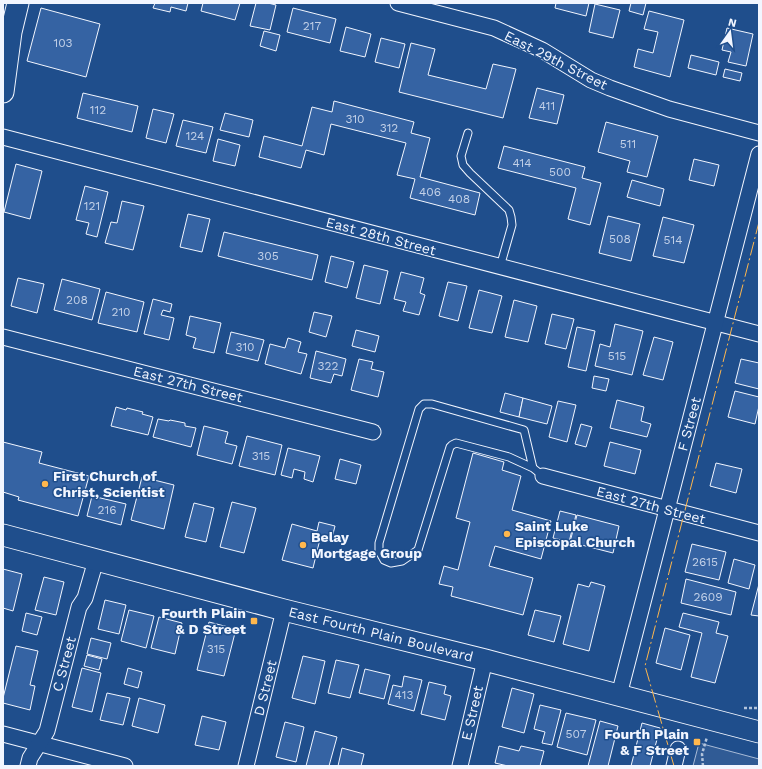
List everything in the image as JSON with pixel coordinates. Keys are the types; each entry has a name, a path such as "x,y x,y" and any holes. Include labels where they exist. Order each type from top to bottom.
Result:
{"main road":[{"path":"3,92 11,32 18,3"},
{"name":"East Fourth Plain Boulevard","path":"3,535 284,610 485,660 759,732"}],"street":[{"name":"East 29th Street","path":"398,3 494,28 542,50 591,80 610,88 670,109 759,133"},
{"name":"East 28th Street","path":"3,137 759,334"},
{"name":"F Street","path":"619,695 759,154"},
{"name":"East 27th Street","path":"3,337 372,432"},
{"name":"East 27th Street","path":"538,472 667,509 759,533"},
{"name":"C Street","path":"28,766 30,758 47,731 79,607 85,598 96,560"},
{"name":"D Street","path":"246,766 284,610"},
{"name":"E Street","path":"460,766 485,660"},
{"path":"3,734 125,766"},
{"path":"674,766 678,749"}],"lane":[{"path":"468,133 461,156 463,164 509,210 511,218 512,225 509,239 500,266"},
{"path":"424,404 432,404 524,430 538,472 509,457 456,443 450,448 418,550 402,561 391,563 384,560 379,551 379,543 419,409 424,404"}],"path":[{"path":"744,708 759,708"},
{"path":"703,766 702,754 714,720"}],"shaded area":[{"path":"699,743 759,759 759,766 693,766"}],"building":[{"path":"155,3 188,3 186,11 171,7 170,12 153,8"},
{"path":"203,3 240,3 235,20 201,11"},
{"path":"256,3 276,5 270,30 250,26"},
{"path":"556,3 589,3 586,16 555,8"},
{"path":"631,3 646,3 643,15 629,11"},
{"path":"595,4 620,10 613,38 589,32"},
{"path":"41,8 100,24 86,77 27,61"},
{"path":"293,8 336,19 330,43 287,32"},
{"path":"649,11 684,20 670,77 634,67 638,49 653,53 658,32 644,29"},
{"path":"346,27 371,34 365,57 340,51"},
{"path":"727,28 753,34 746,66 728,62 731,52 722,50"},
{"path":"264,31 280,35 276,51 260,46"},
{"path":"381,38 405,44 399,68 375,62"},
{"path":"411,43 435,49 428,75 486,89 493,64 516,69 503,118 399,92"},
{"path":"691,55 719,62 716,75 688,68"},
{"path":"725,69 742,73 740,81 723,77"},
{"path":"537,88 564,95 557,124 529,118"},
{"path":"83,93 138,106 132,132 77,118"},
{"path":"334,101 414,122 411,133 430,138 420,177 480,193 475,215 410,198 415,179 397,175 406,143 331,124 324,155 306,150 301,168 259,157 264,136 302,146 312,107 332,112"},
{"path":"153,109 174,114 166,143 146,138"},
{"path":"225,113 253,120 249,137 220,130"},
{"path":"183,120 213,127 206,153 176,146"},
{"path":"606,122 658,136 647,177 627,172 630,161 598,152"},
{"path":"218,139 240,145 235,166 213,161"},
{"path":"504,146 585,167 582,178 601,183 590,225 568,219 576,188 498,168"},
{"path":"694,159 719,165 714,186 689,180"},
{"path":"16,164 42,171 30,219 4,212"},
{"path":"632,180 664,189 660,206 627,197"},
{"path":"85,186 108,192 97,237 86,234 89,223 76,220"},
{"path":"122,201 144,206 133,250 105,243 111,222 117,223"},
{"path":"188,214 210,219 202,252 180,247"},
{"path":"608,216 640,224 631,261 599,253"},
{"path":"663,217 694,225 684,263 653,256"},
{"path":"224,232 318,255 312,280 218,256"},
{"path":"331,256 354,262 347,288 325,282"},
{"path":"364,265 388,271 380,304 356,298"},
{"path":"401,272 424,278 420,293 425,295 419,315 403,311 406,302 394,299"},
{"path":"18,278 44,284 37,313 11,306"},
{"path":"62,279 100,289 92,320 54,310"},
{"path":"448,282 467,286 458,321 439,316"},
{"path":"479,290 502,296 492,333 469,328"},
{"path":"106,292 144,302 137,332 98,323"},
{"path":"153,299 172,304 170,312 163,310 161,315 174,318 169,340 144,334"},
{"path":"514,300 537,306 528,342 505,337"},
{"path":"314,312 332,316 326,337 309,332"},
{"path":"552,314 574,319 566,349 545,344"},
{"path":"190,316 221,323 214,353 193,348 196,338 186,335"},
{"path":"615,324 643,331 632,375 595,366 600,344 610,347"},
{"path":"577,327 595,331 586,371 568,367"},
{"path":"356,330 379,336 375,352 352,346"},
{"path":"231,332 264,340 258,361 226,353"},
{"path":"654,337 673,342 663,380 643,375"},
{"path":"288,338 301,342 298,352 307,354 301,374 265,364 270,344 285,348"},
{"path":"316,351 346,359 342,376 334,374 331,383 310,378"},
{"path":"359,359 373,362 371,369 384,372 378,397 351,390"},
{"path":"741,359 759,363 759,389 735,383"},
{"path":"594,376 609,379 606,391 592,388"},
{"path":"735,391 759,397 759,406 755,424 728,417"},
{"path":"505,393 523,398 519,417 500,412"},
{"path":"523,398 552,406 547,424 519,417"},
{"path":"617,400 644,407 641,421 651,424 647,437 610,428"},
{"path":"558,401 576,405 567,442 549,437"},
{"path":"116,407 143,412 142,414 153,417 148,435 111,426"},
{"path":"158,419 185,423 185,426 196,428 191,447 153,437"},
{"path":"581,424 592,427 586,447 575,444"},
{"path":"204,426 228,432 225,443 237,446 232,464 197,455"},
{"path":"247,436 282,445 275,475 239,466"},
{"name":"First Church of Christ, Scientist","path":"3,442 42,452 39,463 89,476 78,516 18,500 19,497 3,492"},
{"path":"610,442 641,450 635,474 604,466"},
{"path":"288,448 320,456 313,482 304,479 305,472 294,469 292,478 281,475"},
{"name":"Saint Luke Episcopal Church","path":"473,453 504,462 502,470 521,476 512,510 551,521 541,559 495,546 489,566 533,578 523,615 451,596 453,587 439,584 444,566 458,570 470,522 456,518"},
{"path":"340,459 361,465 356,484 335,479"},
{"path":"716,463 742,469 736,493 710,486"},
{"path":"142,477 174,485 164,529 131,520"},
{"path":"92,496 126,504 121,525 87,516"},
{"path":"232,502 256,508 244,553 220,547"},
{"path":"194,503 214,508 206,542 185,537"},
{"path":"560,511 576,515 569,542 553,538"},
{"path":"577,515 619,526 613,553 570,542"},
{"path":"319,522 335,526 331,542 320,539 313,568 282,560 292,524 317,531"},
{"path":"692,544 726,552 719,580 685,572"},
{"path":"734,559 755,565 749,589 728,583"},
{"path":"3,569 22,574 13,611 3,608"},
{"path":"44,577 64,582 56,615 35,610"},
{"path":"686,579 736,592 731,615 681,603"},
{"path":"591,582 605,586 589,651 563,644 578,584 589,587"},
{"path":"759,584 759,616 751,615"},
{"path":"105,600 126,605 119,634 98,629"},
{"path":"129,610 154,616 146,648 121,641"},
{"path":"535,610 561,616 554,642 528,635"},
{"path":"26,613 42,617 37,635 22,631"},
{"path":"683,613 719,622 716,633 728,636 715,683 691,677 702,633 679,627"},
{"path":"159,617 182,623 175,654 151,648"},
{"path":"209,622 236,629 224,676 197,670"},
{"path":"665,628 690,635 681,670 656,663"},
{"path":"91,638 111,643 107,659 87,654"},
{"path":"16,646 38,651 30,685 35,686 30,710 3,703"},
{"path":"87,655 102,659 99,670 84,666"},
{"path":"303,656 325,661 315,704 292,698"},
{"path":"336,660 359,665 350,698 328,693"},
{"path":"82,668 101,673 92,712 72,707"},
{"path":"128,668 142,672 138,688 124,684"},
{"path":"365,669 390,675 384,699 359,693"},
{"path":"404,676 422,680 414,711 388,704 393,685 402,687"},
{"path":"429,682 446,686 444,694 451,696 445,720 421,714"},
{"path":"512,688 534,694 524,733 502,727"},
{"path":"107,693 130,698 123,725 100,720"},
{"path":"139,698 165,705 158,733 132,726"},
{"path":"540,705 561,710 552,745 542,743 545,732 534,729"},
{"path":"566,713 596,720 587,755 557,747"},
{"path":"202,716 226,722 219,750 195,745"},
{"path":"600,721 618,726 608,766 588,766"},
{"path":"285,722 304,727 296,762 276,757"},
{"path":"642,723 660,728 650,766 631,766"},
{"path":"315,731 337,737 329,766 306,766"},
{"path":"499,746 519,751 521,746 544,751 540,766 508,766 495,763"},
{"path":"342,748 364,754 361,766 338,766"}],"power":[{"path":"674,766 645,666 759,222"}],"place":[{"name":"First Church of Christ, Scientist","path":"45,484"},
{"name":"Saint Luke Episcopal Church","path":"507,534"},
{"name":"Belay Mortgage Group","path":"303,545"},
{"name":"Fourth Plain & D Street","path":"254,621"},
{"name":"Fourth Plain & F Street","path":"697,742"}]}
